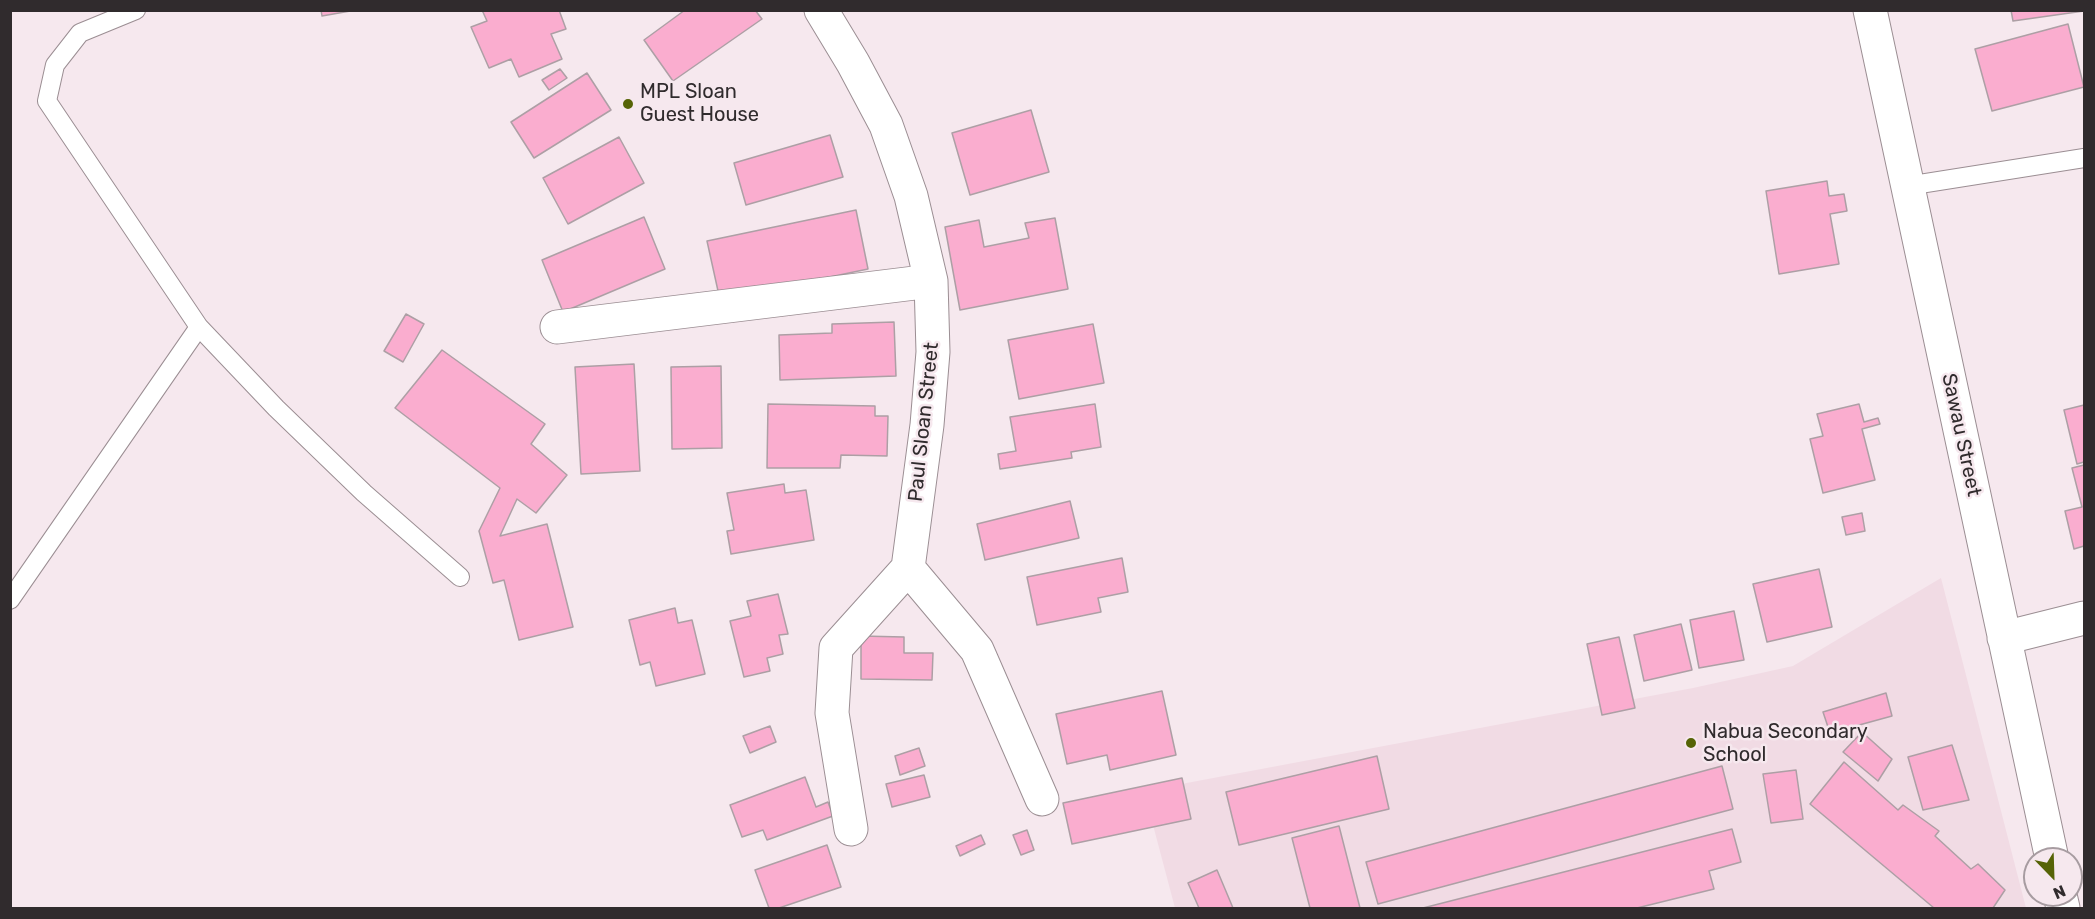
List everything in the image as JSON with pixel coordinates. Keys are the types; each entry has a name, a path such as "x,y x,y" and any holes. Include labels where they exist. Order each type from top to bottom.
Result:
{"street":[{"name":"Paul Sloan Street","path":"820,10 853,63 886,125 911,196 932,281 933,352 927,425 908,568"},
{"name":"Sawau Street","path":"1870,10 2049,847"},
{"path":"557,327 932,281"},
{"path":"851,829 832,714 836,648 908,568 977,650 1042,799"},
{"path":"2004,638 2085,618"}],"lane":[{"path":"136,10 80,33 56,65 47,101 199,327 276,408 364,493 460,577"},
{"path":"1907,186 2085,158"},
{"path":"10,600 199,327"}],"shaded area":[{"name":"Nabua Secondary School","path":"1941,578 2023,896 2023,907 2026,908 1175,908 1144,791 1693,688 1793,666"}],"building":[{"path":"321,10 356,10 322,16"},
{"path":"482,10 559,10 566,29 551,34 562,59 519,77 511,59 489,68 471,27 487,21"},
{"path":"685,10 755,10 762,19 673,81 644,40"},
{"path":"2011,10 2084,10 2084,11 2013,21"},
{"path":"2068,24 2084,87 1992,111 1975,49"},
{"path":"560,69 567,78 549,90 542,80"},
{"path":"587,73 611,110 534,158 511,122"},
{"path":"1031,110 1049,172 970,195 952,133"},
{"path":"830,135 843,177 746,205 734,163"},
{"path":"619,137 644,183 568,224 543,178"},
{"path":"1827,181 1829,196 1844,194 1847,211 1830,214 1839,264 1779,274 1766,191"},
{"path":"856,210 868,269 720,300 707,241"},
{"path":"644,217 665,269 563,312 542,260"},
{"path":"1055,218 1068,289 960,310 945,227 979,220 984,247 1029,238 1025,223"},
{"path":"406,314 424,324 403,362 384,351"},
{"path":"894,322 896,376 780,380 779,335 832,333 832,324"},
{"path":"1093,324 1104,383 1019,399 1008,340"},
{"path":"442,350 545,424 531,444 567,475 536,513 517,499 500,536 547,524 573,627 519,640 504,580 493,583 479,531 500,488 395,408"},
{"path":"634,364 640,471 581,474 575,367"},
{"path":"721,366 722,448 672,449 671,367"},
{"path":"768,404 875,406 875,416 888,416 887,456 841,455 840,468 767,468"},
{"path":"1095,404 1101,447 1071,452 1072,458 1000,469 998,454 1016,451 1010,417"},
{"path":"1859,404 1864,422 1878,418 1880,424 1862,429 1875,480 1823,493 1810,439 1823,436 1817,414"},
{"path":"2084,405 2084,462 2077,464 2064,410"},
{"path":"2084,465 2084,546 2074,549 2065,511 2082,507 2072,468"},
{"path":"784,484 785,493 806,490 814,540 731,554 727,531 734,530 727,493"},
{"path":"1070,501 1079,538 985,560 977,524"},
{"path":"1862,513 1865,531 1846,535 1842,517"},
{"path":"1122,558 1128,592 1098,598 1101,612 1037,625 1027,577"},
{"path":"1819,569 1832,627 1767,642 1753,584"},
{"path":"778,594 788,634 779,635 783,654 767,658 770,671 744,677 730,621 751,616 747,601"},
{"path":"675,608 678,623 692,620 705,674 656,686 650,662 640,665 629,620"},
{"path":"1734,611 1744,660 1699,668 1690,620"},
{"path":"1681,624 1692,670 1644,681 1634,635"},
{"path":"861,636 904,637 904,653 933,653 932,680 861,679"},
{"path":"1619,637 1635,708 1602,715 1587,644"},
{"path":"1162,691 1176,755 1110,770 1107,755 1067,764 1056,714"},
{"path":"1886,693 1892,716 1830,733 1823,712"},
{"path":"770,726 776,742 750,753 743,736"},
{"path":"1862,732 1892,759 1878,781 1843,752"},
{"path":"1952,745 1969,800 1923,810 1908,757"},
{"path":"919,748 925,766 900,775 895,756"},
{"path":"1377,756 1389,809 1239,845 1226,792"},
{"path":"1844,762 1898,810 1903,805 1939,831 1935,836 1971,869 1978,864 2005,890 1993,908 1934,908 1810,804"},
{"path":"1722,766 1733,809 1378,904 1366,862"},
{"path":"1796,770 1803,819 1771,823 1763,774"},
{"path":"924,775 930,797 892,807 886,784"},
{"path":"805,777 816,807 828,802 833,816 767,840 763,830 742,837 730,805"},
{"path":"1182,778 1191,819 1072,844 1063,803"},
{"path":"1339,826 1360,908 1310,908 1292,838"},
{"path":"1732,829 1741,862 1709,871 1714,889 1637,908 1423,908"},
{"path":"1027,830 1034,850 1021,855 1013,835"},
{"path":"981,835 985,844 960,856 956,846"},
{"path":"827,845 841,887 779,908 769,908 755,870"},
{"path":"1217,870 1233,908 1199,908 1188,883"}],"place":[{"name":"MPL Sloan Guest House","path":"628,104"},
{"name":"Nabua Secondary School","path":"1691,743"}]}
